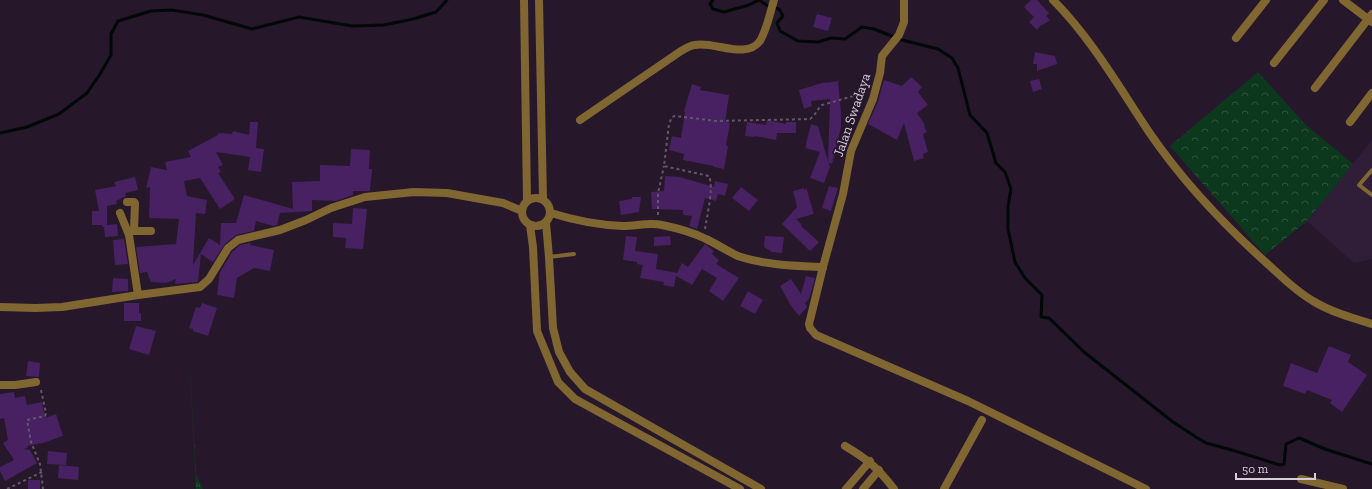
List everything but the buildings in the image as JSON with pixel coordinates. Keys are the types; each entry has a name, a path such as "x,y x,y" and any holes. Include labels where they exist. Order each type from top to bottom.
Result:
{"street":[{"path":"524,0 527,200"},
{"path":"539,0 543,199"},
{"path":"580,120 681,50 695,45 707,45 743,50 752,49 759,42 764,33 774,0"},
{"name":"Jalan Swadaya","path":"904,0 904,22 899,36 882,56 876,89 851,151 843,194 823,267 809,324 810,328 816,335 968,401 1146,489"},
{"path":"1053,0 1072,19 1177,170 1234,232 1280,275 1312,301 1335,312 1372,324"},
{"path":"1236,38 1266,0"},
{"path":"1274,63 1324,0"},
{"path":"1315,88 1371,19 1343,0"},
{"path":"1350,122 1372,92"},
{"path":"0,307 35,308 62,306 200,287 209,279 228,248 238,240 280,230 331,208 365,197 414,192 447,193 503,203 522,211"},
{"path":"546,223 541,226 535,226 530,225 525,221 522,216 522,211 523,205 527,200 537,197 547,202 550,207 551,213 546,223 553,328 559,352 570,372 585,389 761,489"},
{"path":"127,202 135,203 131,231 138,295"},
{"path":"120,213 131,231"},
{"path":"551,213 567,218 618,225 657,224 684,230 704,238 732,253 747,258 792,265 823,267"},
{"path":"530,225 533,247 536,331 558,382 575,398 740,489"},
{"path":"131,231 151,231"},
{"path":"0,384 15,385 36,382"},
{"path":"944,489 982,420"},
{"path":"845,446 870,461 894,489"},
{"path":"846,489 870,461"},
{"path":"863,489 879,470"},
{"path":"1301,479 1343,489"}],"lane":[{"path":"1372,170 1359,185 1372,195"},
{"path":"549,257 574,254"},
{"path":"731,484 737,474"}],"path":[{"path":"657,224 658,193 664,166 671,118 675,116 717,121 810,119 815,116 817,109 822,105 876,89"},
{"path":"664,166 709,176 710,197 704,238"},
{"path":"36,382 40,387 46,413 45,416 27,420 30,442 42,472 43,489"},
{"path":"7,489 42,472"}],"shaded area":[{"path":"1372,140 1372,259 1354,263 1307,221"}],"green space":[{"path":"1258,72 1305,124 1353,164 1307,221 1265,255 1170,146"},
{"path":"189,348 196,474 203,489 196,489"}],"waterway":[{"path":"0,133 27,127 59,114 87,93 111,55 111,34 118,21 151,11 172,10 203,15 252,29 299,17 352,26 384,25 413,19 436,12 447,0"},
{"path":"713,0 710,4 713,9 724,12 749,5 759,0 768,6 779,9 783,16 777,23 780,31 798,41 818,42 831,38 845,39 862,27 874,29 902,40 938,49 952,58 958,68 970,115 987,133 996,163 1005,172 1011,189 1008,206 1008,229 1015,262 1025,278 1042,295 1041,317 1049,318 1084,352 1173,422 1206,443 1280,465 1284,464 1286,444 1299,438 1325,449 1372,464"}]}
